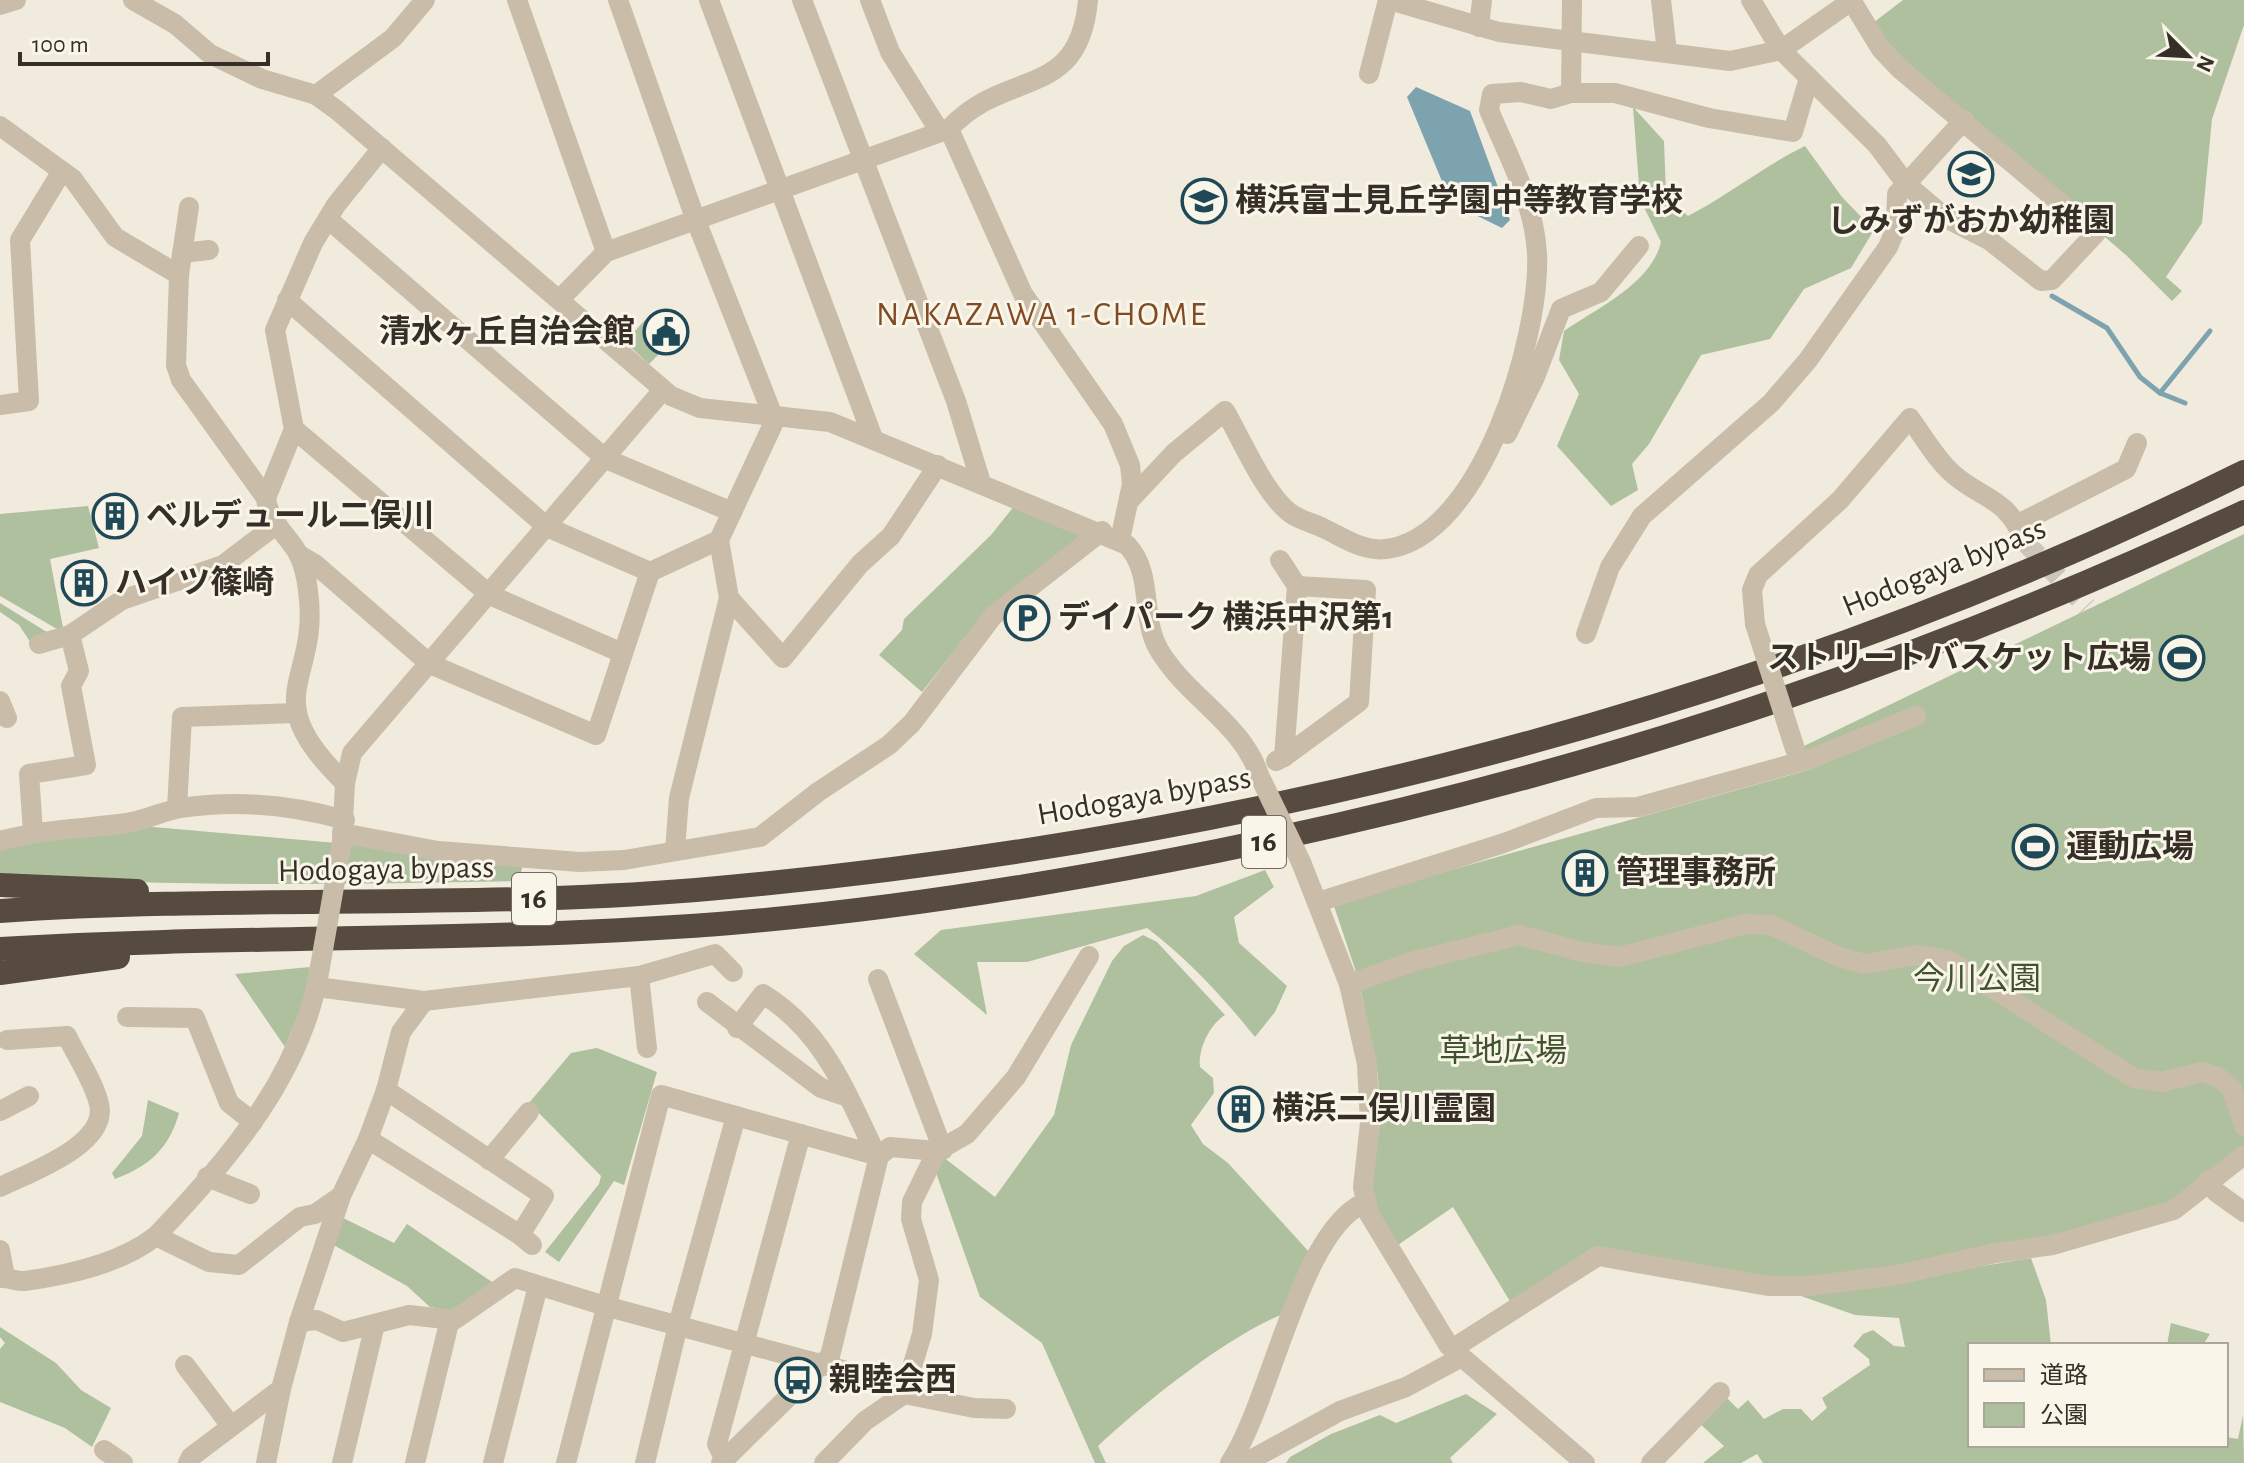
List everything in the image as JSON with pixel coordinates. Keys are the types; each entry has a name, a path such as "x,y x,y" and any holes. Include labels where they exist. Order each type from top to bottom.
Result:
{"highway":[{"name":"Hodogaya bypass","path":"0,911 258,902 504,900 694,890 989,855 1224,816 1485,755 1635,713 1803,657 2000,582 2244,472"},
{"name":"Hodogaya bypass","path":"0,949 566,933 745,922 951,899 1263,842 1427,805 1650,744 1834,683 2123,569 2244,512"},
{"path":"0,885 151,891 258,902"},
{"path":"0,973 235,941"}],"street":[{"path":"0,5 16,0"},
{"path":"133,0 175,24 210,54 262,79 316,95 560,299 662,391 700,408 830,422 1111,536 1136,554 1159,650 1192,694 1242,739 1301,862 1349,984 1371,1095 1364,1203 1435,1327 1456,1354 1585,1463"},
{"path":"316,95 393,38 425,0"},
{"path":"517,0 606,252"},
{"path":"618,0 695,218 774,422 719,540 729,598 679,798 675,851"},
{"path":"709,0 873,438"},
{"path":"802,0 956,401 981,483"},
{"path":"870,0 890,52 945,130 1023,294 1113,424 1130,465 1129,501"},
{"path":"560,299 606,252 945,130 967,109 1057,69 1072,56 1083,39 1088,0"},
{"path":"1369,74 1389,0 1479,27 1573,43 1730,61 1781,50 1851,0 1881,49 2096,233 2052,280 2041,281 1989,240 1946,218 1907,185 1877,145 1781,50 1751,0"},
{"path":"1479,27 1482,0"},
{"path":"1571,93 1572,0"},
{"path":"1661,0 1667,52"},
{"path":"1465,492 1503,416 1536,298 1537,253 1529,206 1489,110 1492,94 1521,92 1551,99 1571,93 1615,93 1709,118 1793,132 1809,78"},
{"path":"1586,634 1610,567 1642,516 1771,403 1808,360 1888,247 1896,228 1897,194 1964,120"},
{"path":"0,126 73,179 115,237 179,275"},
{"path":"345,783 311,744 295,713 293,700 308,619 309,592 298,554 267,509 266,498 294,429 275,330 328,219 382,148"},
{"path":"0,405 29,401 20,240 62,171"},
{"path":"189,207 179,275 176,365 181,380 266,498"},
{"path":"328,219 606,459 732,512"},
{"path":"0,841 33,832 131,822 177,808 288,806 343,831 438,851 540,860 624,860 760,837 818,792 889,745 912,723 993,616 1111,536 1129,501 1174,453 1225,411 1276,499 1291,515 1362,547 1382,550 1421,538 1465,492 1515,422 1561,309 1601,292 1639,246"},
{"path":"182,253 209,250"},
{"path":"287,300 547,527 650,572"},
{"path":"0,1250 6,1282 124,1256 156,1236 253,1122 302,1039 319,977 343,831 345,783 352,753 662,391"},
{"path":"1797,755 1755,624 1751,604 1758,575 1840,500 1874,456 1910,418 1950,471 1988,494 2021,533 2126,469 2137,443"},
{"path":"294,429 490,595 622,653"},
{"path":"729,598 783,658 860,564 891,536 938,465"},
{"path":"39,644 70,635 122,600 223,565 277,524"},
{"path":"298,554 315,564 430,664 596,735 650,572 719,540"},
{"path":"1280,560 1297,586 1284,757"},
{"path":"1258,772 1284,757 1359,702 1366,590 1297,586"},
{"path":"33,832 29,774 86,765 71,686 79,671 70,635"},
{"path":"177,808 182,717 295,713"},
{"path":"1318,902 1504,843 1596,808 1638,807 1916,716"},
{"path":"1349,984 1415,961 1519,935 1583,952 1619,957 1746,924 1771,925 1839,957 1865,964 1916,955 1948,960 2134,1078 2162,1082 2202,1072 2218,1077 2232,1089 2244,1126"},
{"path":"319,977 424,1001 639,976 715,954 733,972"},
{"path":"824,1463 865,1421 905,1391 922,1334 929,1280 911,1219 912,1202 940,1151 967,1134 1016,1077 1089,956"},
{"path":"639,976 647,1048"},
{"path":"878,979 940,1151"},
{"path":"737,1028 758,994 780,1005 800,1022 841,1077 878,1156"},
{"path":"266,1463 299,1322 341,1196 368,1139 386,1090 401,1032 424,1001"},
{"path":"707,1002 737,1028 821,1088 848,1097"},
{"path":"127,1017 195,1018 229,1103 253,1122"},
{"path":"0,1187 80,1147 97,1124 100,1105 67,1036 7,1040"},
{"path":"368,1139 526,1240 544,1196 386,1090"},
{"path":"566,1463 661,1095 878,1156"},
{"path":"0,1111 29,1096"},
{"path":"489,1160 529,1112"},
{"path":"645,1463 678,1325 736,1116"},
{"path":"801,1134 717,1444 723,1461 830,1356 878,1156 890,1147 940,1151"},
{"path":"1245,1463 1340,1411 1406,1387 1598,1256 1768,1286 1808,1286 1897,1275 1996,1253 2053,1245 2174,1210 2208,1180 2244,1155"},
{"path":"207,1177 250,1194"},
{"path":"2208,1180 2216,1192 2244,1212"},
{"path":"156,1236 209,1262 239,1265 300,1217 315,1214 341,1196"},
{"path":"1230,1463 1254,1416 1312,1260 1339,1218 1364,1203"},
{"path":"299,1322 317,1320 343,1332 409,1315 450,1319 515,1278 905,1391 974,1408 1006,1409"},
{"path":"493,1463 529,1280"},
{"path":"415,1463 450,1319"},
{"path":"342,1463 375,1324"},
{"path":"185,1365 231,1426"},
{"path":"188,1463 191,1457 281,1389"},
{"path":"1651,1463 1720,1392"},
{"path":"104,1450 123,1463"}],"green space":[{"path":"1903,0 2244,0 2244,25 2212,119 2202,223 2166,277 2182,291 2172,301 2127,256 1907,66 1873,23"},
{"path":"1633,107 1664,141 1666,195 1688,216 1805,146 1842,197 1874,230 1851,268 1804,289 1770,339 1701,355 1649,444 1632,464 1638,490 1611,506 1557,446 1579,394 1559,360 1564,331 1635,283 1655,257 1661,242 1640,199"},
{"path":"645,320 659,354 649,364 625,342"},
{"path":"1015,505 1086,534 981,617 922,692 879,655 902,630 904,619 991,535"},
{"path":"88,506 99,548 50,559 64,633 0,596 0,514"},
{"name":"今川公園","path":"2244,534 2244,1149 2172,1208 1986,1250 1833,1276 1763,1279 1592,1248 1511,1303 1453,1207 1395,1247 1375,1208 1371,1183 1380,1124 1378,1076 1359,981 1333,903 1812,769 1804,746"},
{"path":"0,603 50,634 31,643 19,625 0,612"},
{"path":"142,826 348,844 522,867 520,881 390,883 195,883 0,875 0,848"},
{"path":"1265,870 1274,887 1234,917 1239,943 1287,986 1275,1012 1255,1037 1204,979 1147,928 1027,962 977,962 987,1015 914,954 941,930 1196,896"},
{"path":"1143,935 1157,942 1225,1015 1210,1031 1201,1053 1200,1067 1213,1078 1214,1093 1191,1125 1203,1144 1228,1163 1310,1253 1291,1311 1243,1334 1164,1390 1098,1446 1106,1463 1095,1463 1042,1343 980,1297 935,1170 943,1157 995,1197 1054,1115 1071,1045 1112,961 1124,946"},
{"path":"310,967 305,998 285,1047 235,974"},
{"path":"597,1048 657,1072 624,1185 614,1181 559,1262 545,1252 599,1184 601,1176 529,1103 571,1053"},
{"path":"148,1100 179,1113 175,1126 156,1155 115,1179 112,1173 142,1136"},
{"path":"341,1217 394,1243 407,1224 492,1282 455,1311 430,1307 407,1286 330,1243"},
{"path":"2031,1258 2046,1300 2051,1343 1968,1343 1968,1447 2228,1447 2228,1437 2238,1439 2243,1415 2244,1463 1763,1463 1757,1454 1741,1463 1703,1463 1724,1446 1697,1421 1724,1395 1738,1409 1748,1400 1764,1419 1783,1409 1801,1409 1812,1421 1827,1408 1822,1398 1870,1365 1869,1359 1853,1346 1863,1334 1873,1330 1894,1346 1905,1347 1899,1318 1855,1315 1801,1296"},
{"path":"2171,1323 2210,1334 2204,1343 2167,1343"},
{"path":"0,1327 56,1363 81,1390 111,1408 92,1447 65,1428 0,1402 0,1349 5,1343 0,1337"},
{"path":"1466,1394 1497,1414 1450,1458 1453,1463 1286,1463 1290,1457 1331,1434 1380,1415 1396,1423"}],"water":[{"path":"1416,87 1470,111 1510,220 1502,228 1451,203 1407,97"}],"waterway":[{"path":"2052,296 2107,328 2140,377 2160,393"},
{"path":"2185,403 2160,393 2210,331"}],"tunnel":[{"path":"2024,541 2087,607"}],"place":[{"name":"しみずがおか幼稚園","path":"1971,174"},
{"name":"横浜富士見丘学園中等教育学校","path":"1204,201"},
{"name":"清水ヶ丘自治会館","path":"666,332"},
{"name":"ベルデュール二俣川","path":"115,516"},
{"name":"ハイツ篠崎","path":"84,583"},
{"name":"デイパーク 横浜中沢第1","path":"1027,618"},
{"name":"ストリートバスケット広場","path":"2182,658"},
{"name":"運動広場","path":"2035,847"},
{"name":"管理事務所","path":"1585,873"},
{"name":"横浜二俣川霊園","path":"1241,1109"},
{"name":"親睦会西","path":"798,1380"}],"district":[{"name":"NAKAZAWA 1-CHOME","path":"1042,315"}],"park label":[{"name":"草地広場","path":"1503,1051"}]}
